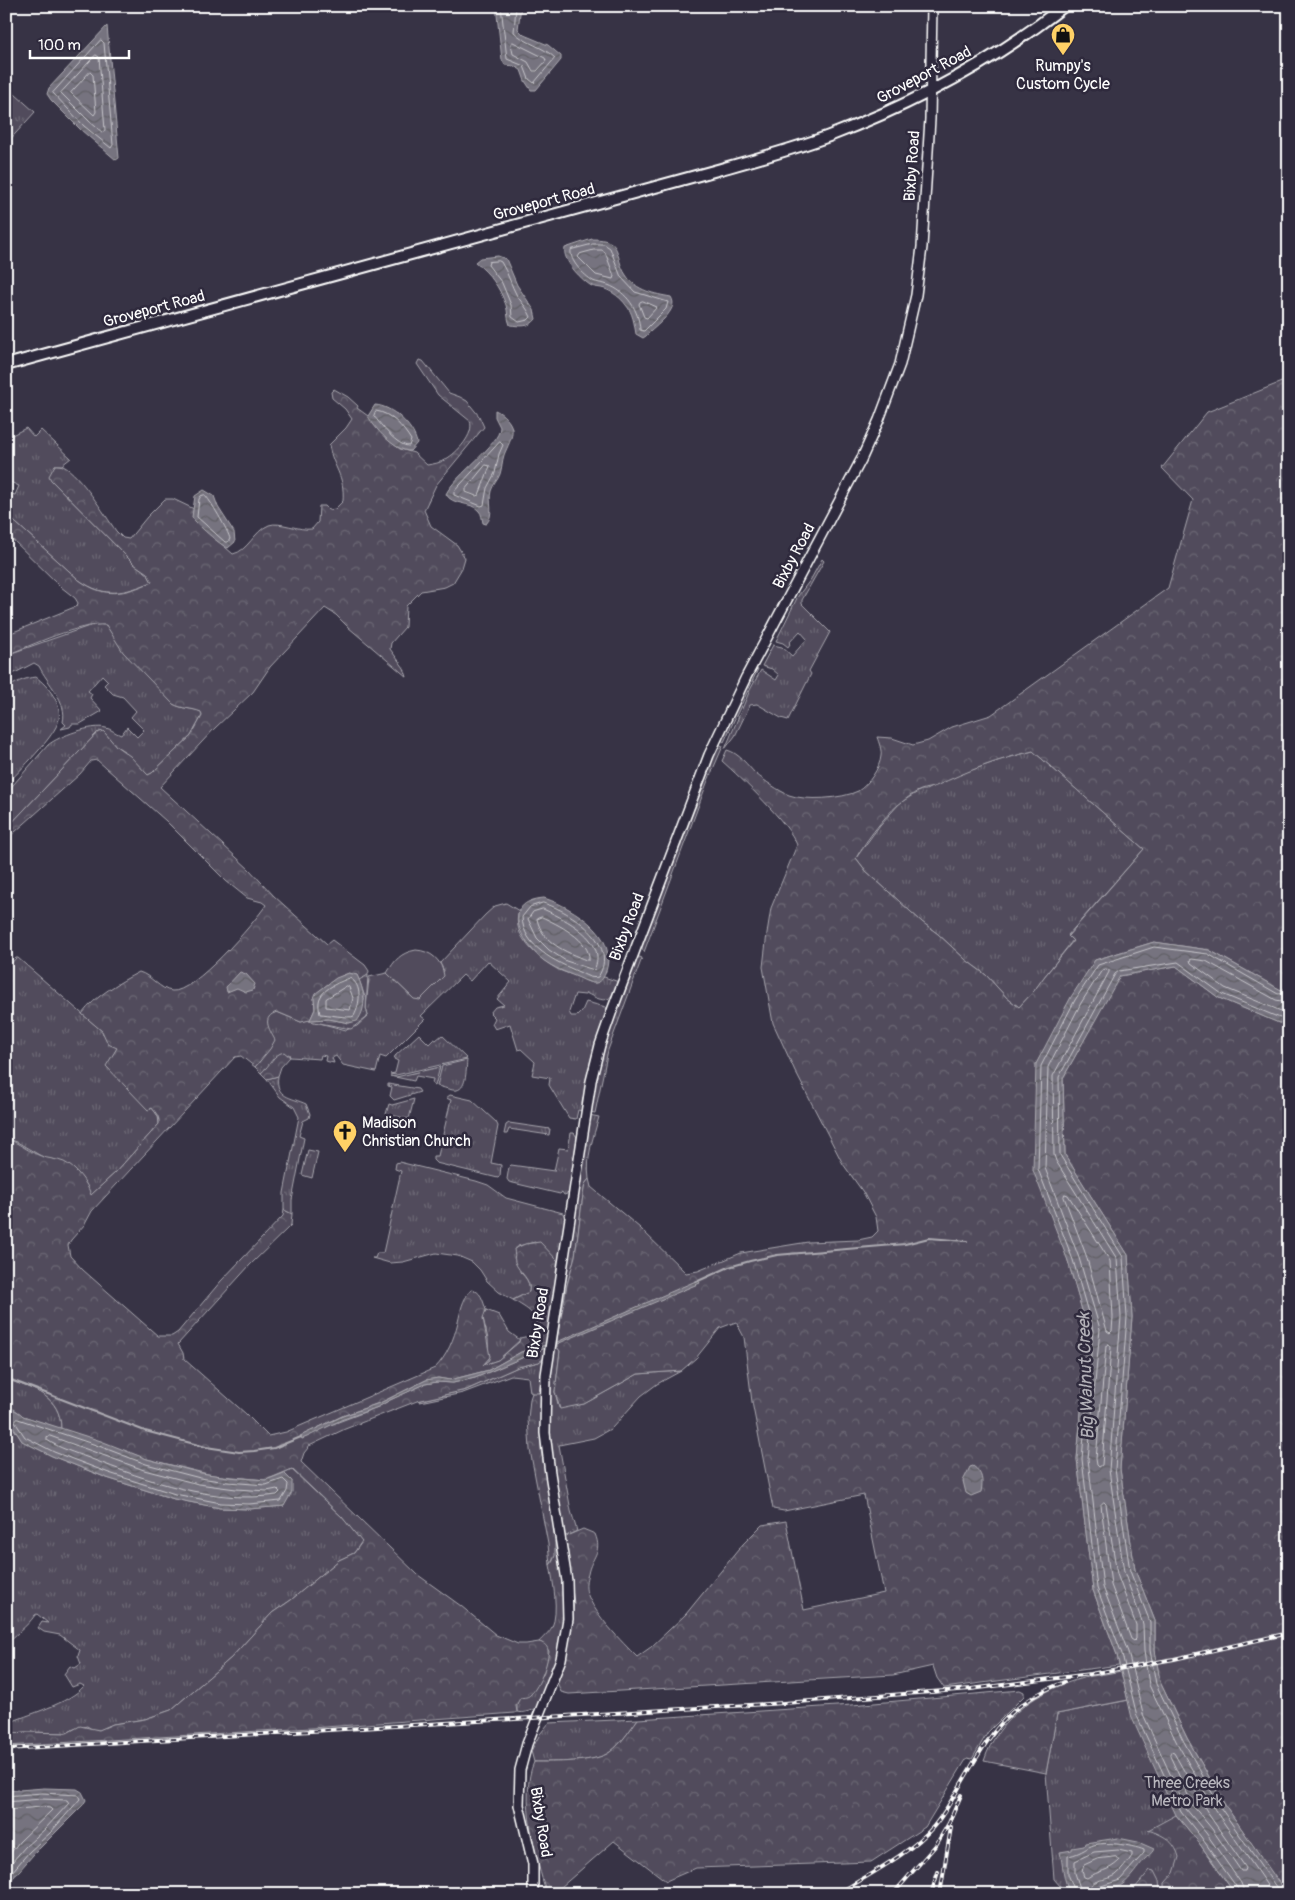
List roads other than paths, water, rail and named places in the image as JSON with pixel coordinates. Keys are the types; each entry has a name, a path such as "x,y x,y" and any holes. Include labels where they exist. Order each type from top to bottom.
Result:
{"main road":[{"name":"Groveport Road","path":"6,365 800,146 869,120 931,91 1026,35 1064,6"}],"street":[{"name":"Bixby Road","path":"533,1894 533,1864 519,1805 520,1770 527,1744 561,1659 568,1619 567,1581 550,1474 545,1433 544,1399 549,1346 591,1081 600,1044 613,1008 709,755 746,677 861,460 900,364 916,295 922,247 931,91 932,6"}],"water":[{"path":"496,6 521,6 518,29 524,35 548,45 561,56 561,60 536,90 531,90 521,70 514,66 505,65 502,60"},
{"path":"107,26 119,158 116,160 81,130 47,94 49,88"},
{"path":"592,239 602,240 614,245 622,268 635,285 646,291 671,297 673,302 669,312 643,338 636,334 632,315 622,300 608,290 590,285 581,278 566,258 565,248"},
{"path":"498,256 506,259 517,285 534,310 536,319 530,324 524,326 510,325 506,305 497,286 490,276 475,262 480,258"},
{"path":"375,405 382,406 395,413 406,423 415,436 417,443 410,451 404,450 392,443 375,427 368,416"},
{"path":"495,410 508,420 512,432 500,474 491,491 491,513 486,524 483,523 481,514 476,508 457,502 446,494 498,434 500,427 495,417"},
{"path":"204,490 214,496 218,507 234,532 235,542 228,548 208,534 192,517 195,496"},
{"path":"544,898 575,912 600,935 607,949 608,959 603,979 597,983 588,982 555,968 543,960 528,943 518,924 518,915 522,907 530,901"},
{"name":"Big Walnut Creek","path":"1154,942 1209,950 1281,990 1289,987 1289,1022 1279,1023 1219,998 1176,966 1120,976 1063,1078 1065,1155 1128,1255 1132,1317 1120,1469 1135,1570 1155,1621 1155,1650 1160,1682 1187,1738 1225,1805 1287,1894 1235,1894 1197,1840 1176,1815 1132,1718 1117,1655 1093,1590 1077,1459 1088,1331 1068,1261 1033,1170 1036,1064 1071,997 1095,960"},
{"path":"240,972 246,974 255,984 253,990 246,992 237,988 227,992 226,987"},
{"path":"349,973 357,975 364,998 363,1010 357,1021 349,1023 329,1019 310,1020 315,1009 314,998 316,993 336,978"},
{"path":"698,1280 700,1283 557,1344 557,1342"},
{"path":"546,1345 545,1348 475,1378 453,1383 437,1382 425,1384 378,1407 341,1420 307,1437 302,1439 300,1436 343,1416 382,1402 426,1380 438,1378 450,1380 489,1370 521,1352"},
{"path":"6,1408 17,1411 23,1416 101,1441 147,1459 201,1473 266,1480 284,1473 292,1481 292,1492 284,1506 249,1509 220,1508 174,1499 107,1478 52,1456 22,1441 11,1424 6,1420"},
{"path":"973,1466 980,1474 982,1484 981,1492 971,1496 966,1493 963,1481 970,1467"},
{"path":"44,1788 77,1789 82,1792 86,1800 6,1886 6,1791"},
{"path":"1118,1838 1138,1842 1154,1849 1129,1879 1118,1887 1088,1893 1069,1890 1064,1877 1060,1852 1084,1846 1085,1843"}],"waterway":[{"path":"696,1282 729,1267 777,1255 905,1244 929,1238 967,1241"},
{"path":"6,1378 145,1431 206,1447 239,1452 254,1451 274,1448 301,1437"}],"railway":[{"path":"6,1749 784,1703 971,1689 1090,1674 1174,1659 1289,1633"},
{"path":"838,1894 901,1855 924,1836 942,1816 982,1750 1002,1722 1028,1700 1064,1682"},
{"path":"893,1894 936,1845 949,1823 961,1795"},
{"path":"940,1894 951,1827"},
{"path":"931,1894 938,1872"}],"place":[{"name":"Rumpy's Custom Cycle","path":"1063,56"},
{"name":"Madison Christian Church","path":"345,1153"}],"park label":[{"name":"Three Creeks Metro Park","path":"1187,1792"}]}
